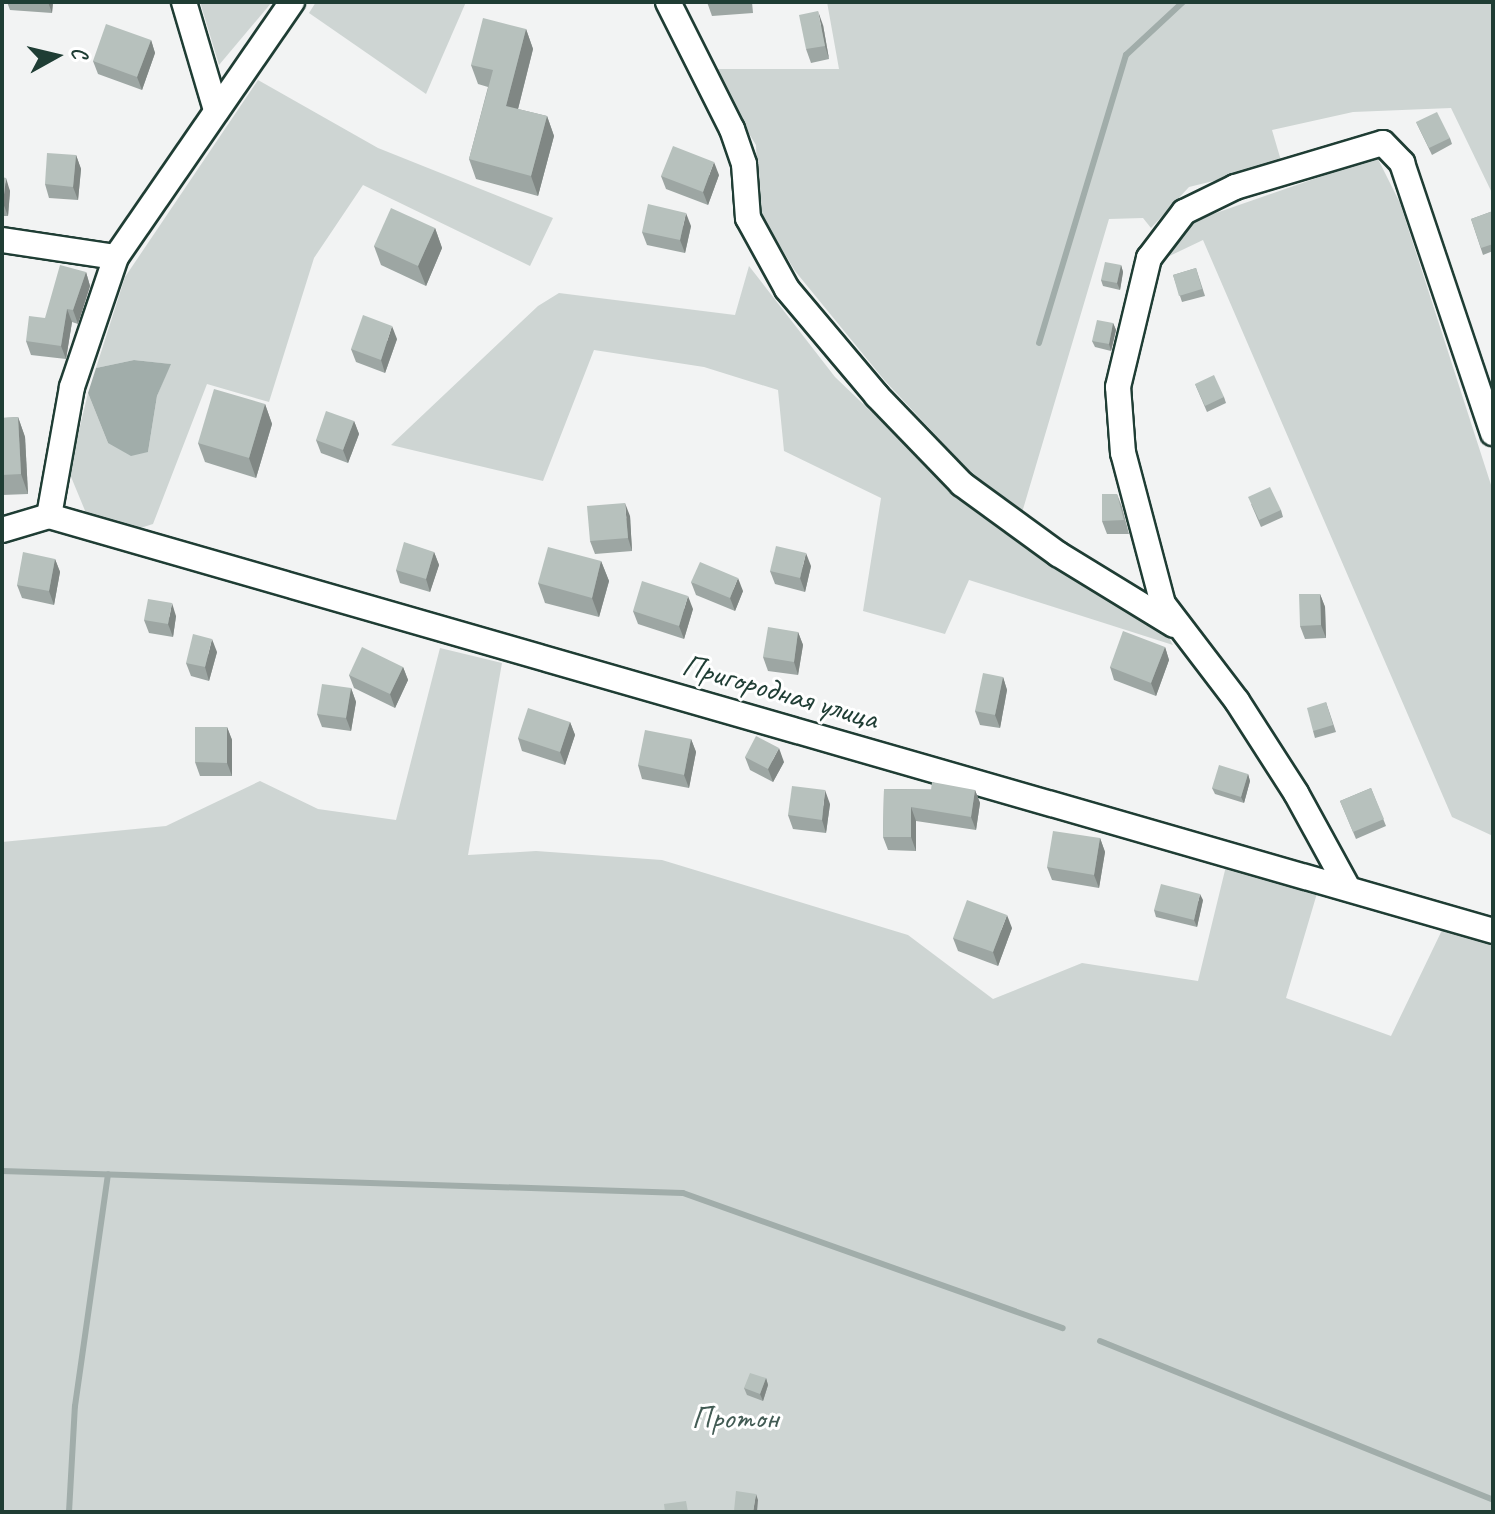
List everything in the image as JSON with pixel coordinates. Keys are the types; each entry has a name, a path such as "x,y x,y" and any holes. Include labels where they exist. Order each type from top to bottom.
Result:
{"street":[{"path":"184,2 216,110"},
{"path":"2,530 49,516 72,387 116,257 292,2"},
{"path":"668,2 732,129 744,164 748,218 787,289 962,484 1058,554 1174,625"},
{"path":"1348,888 1296,793 1237,701 1174,625 1163,604 1123,453 1118,387 1149,258 1184,212 1235,187 1383,143 1402,163 1493,433"},
{"path":"2,240 116,257"},
{"name":"Пригородная улица","path":"49,516 1493,931"}],"green space":[{"path":"200,2 272,2 219,65"},
{"path":"316,2 466,2 426,94 309,13"},
{"path":"827,2 1493,2 1493,195 1451,108 1353,112 1272,130 1282,164 1189,187 1151,228 1143,218 1109,219 1021,516 976,478 885,381 795,271 759,211 756,145 709,69 839,69"},
{"path":"258,80 378,148 553,218 530,266 363,185 314,258 269,402 207,384 153,524 137,529 86,513 69,472 88,393 108,443 148,452 157,396 170,364 134,360 96,368 125,277"},
{"path":"1377,157 1400,203 1493,491 1493,836 1452,817 1203,240 1159,261 1193,221"},
{"path":"749,266 835,377 955,492 1051,564 1166,632 1173,645 969,580 945,634 863,611 881,498 784,451 778,390 704,367 594,350 543,481 391,445 538,306 559,293 735,315"},
{"name":"Протон","path":"440,648 502,663 468,855 536,851 662,860 908,935 993,999 1082,963 1198,981 1227,862 1318,890 1286,998 1391,1036 1444,926 1493,942 1493,1512 2,1512 2,842 166,826 260,781 318,809 396,820"}],"shaded area":[{"path":"134,360 171,364 157,396 148,452 131,456 108,443 88,393 96,368"}],"building":[{"path":"818,11 825,46 806,49 799,15"},
{"path":"483,18 526,29 506,106 547,116 531,176 469,159 493,70 471,65"},
{"path":"106,24 151,40 137,77 93,61"},
{"path":"1437,112 1450,138 1429,148 1416,122"},
{"path":"673,146 714,162 703,192 661,176"},
{"path":"47,153 76,155 73,187 45,184"},
{"path":"2,177 6,178 3,203 2,203"},
{"path":"648,204 686,213 680,240 642,232"},
{"path":"391,208 435,228 418,266 374,246"},
{"path":"1493,211 1493,244 1481,248 1471,219"},
{"path":"1105,262 1121,265 1117,283 1101,280"},
{"path":"60,265 86,272 73,310 67,309 61,346 26,341 29,316 45,318"},
{"path":"1196,268 1202,289 1179,296 1173,275"},
{"path":"363,315 392,326 381,360 351,349"},
{"path":"1097,320 1113,323 1109,344 1092,341"},
{"path":"1214,375 1224,397 1205,406 1195,384"},
{"path":"214,389 265,404 249,458 198,443"},
{"path":"326,411 354,421 343,450 316,440"},
{"path":"18,417 21,474 2,475 2,418"},
{"path":"1270,487 1281,510 1259,520 1248,497"},
{"path":"1102,494 1117,494 1124,520 1102,521"},
{"path":"625,503 628,538 590,541 587,506"},
{"path":"404,542 434,552 426,579 396,570"},
{"path":"776,546 806,553 800,578 770,571"},
{"path":"548,547 601,561 592,598 538,583"},
{"path":"23,552 55,559 49,591 17,585"},
{"path":"700,562 738,578 730,598 691,582"},
{"path":"642,581 688,596 679,626 633,611"},
{"path":"1299,594 1320,594 1321,625 1300,626"},
{"path":"148,599 172,603 168,624 144,620"},
{"path":"768,627 798,632 794,662 763,657"},
{"path":"1123,631 1165,647 1151,683 1110,667"},
{"path":"193,634 212,639 205,667 186,663"},
{"path":"362,647 403,667 390,694 349,675"},
{"path":"983,673 1003,677 995,715 975,711"},
{"path":"322,684 351,688 346,718 317,714"},
{"path":"1326,702 1333,725 1313,731 1307,708"},
{"path":"528,708 570,722 560,752 518,738"},
{"path":"195,727 227,727 227,763 195,762"},
{"path":"645,730 691,739 684,775 638,765"},
{"path":"756,736 779,748 768,769 745,757"},
{"path":"1219,765 1248,774 1241,797 1212,788"},
{"path":"932,782 975,790 971,817 911,807 911,837 883,837 884,789 931,790"},
{"path":"792,786 825,790 822,820 788,815"},
{"path":"1371,788 1384,819 1353,832 1340,801"},
{"path":"1053,831 1100,838 1094,875 1047,867"},
{"path":"1161,884 1200,894 1194,920 1154,910"},
{"path":"967,900 1007,915 993,952 953,938"},
{"path":"750,1373 766,1378 760,1394 744,1388"},
{"path":"736,1491 756,1494 753,1512 734,1511"},
{"path":"686,1501 688,1512 665,1512 664,1504"}],"waterway":[{"path":"1039,343 1126,55 1183,2"},
{"path":"2,1171 683,1193 1063,1328"},
{"path":"69,1512 75,1406 108,1174"},
{"path":"1100,1341 1493,1500"}]}
